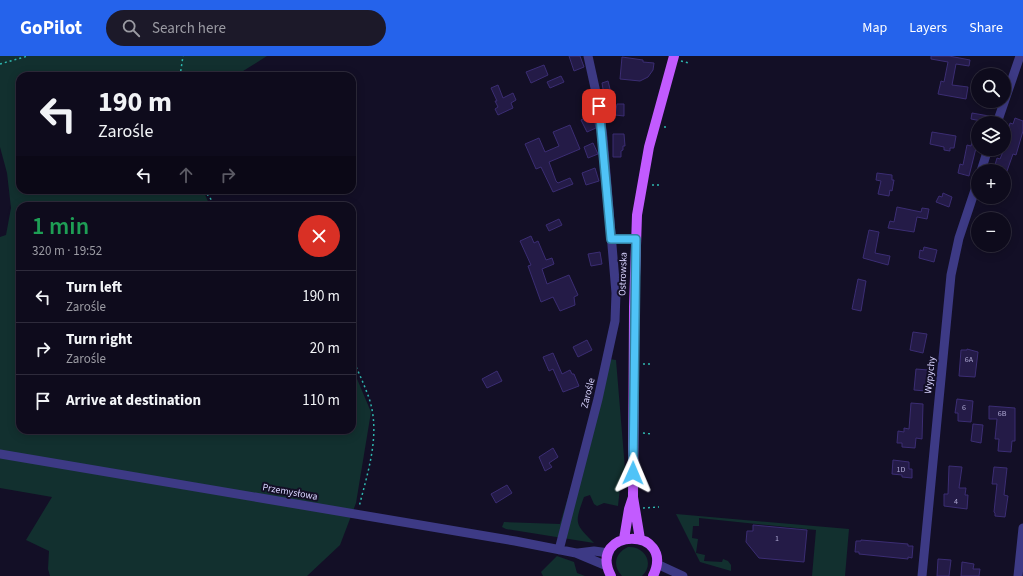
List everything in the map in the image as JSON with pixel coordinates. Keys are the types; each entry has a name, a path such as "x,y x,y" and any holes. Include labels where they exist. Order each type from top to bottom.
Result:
{"main road":[{"name":"Ostrowska","path":"624,539 632,509 633,497 637,215 649,147 674,56"},
{"name":"Ostrowska","path":"632,509 640,539"},
{"path":"610,576 607,566 609,553 615,544 624,539 632,538 647,542 653,548 657,564 653,576"}],"street":[{"name":"Zarośle","path":"559,550 598,399 615,321 616,292 599,106 588,56"},
{"path":"999,116 1020,56"},
{"name":"Wypychy","path":"922,576 951,275 959,238 971,201"},
{"path":"611,239 636,239"},
{"name":"Przemysłowa","path":"0,454 576,553 607,566"},
{"path":"1018,576 1023,528"},
{"name":"Przemysłowa","path":"576,553 594,551 609,553"},
{"path":"657,564 683,576"}],"path":[{"path":"0,64 28,56"},
{"path":"181,72 183,56"},
{"path":"356,367 369,398 374,421 373,450 358,515"},
{"path":"632,509 660,507"}],"green space":[{"path":"0,56 267,56 241,72 16,72 16,194 205,194 208,202 16,202 16,434 356,434 356,376 371,412 356,503 340,545 307,576 50,576 48,569 49,551 26,540 52,497 0,488 0,237 6,235 11,208 7,173 0,147"},
{"path":"609,359 616,360 625,469 621,478 618,506 604,503 597,506 594,504 590,495 584,497 579,513 578,523 583,532 594,543 506,529 502,527 504,522 560,524"},
{"path":"676,514 849,529 845,576 812,576 816,530 699,518 699,526 693,526 692,538 698,539 696,553 705,555 704,561 722,562 723,559 728,561 731,565 731,571 700,562"},
{"path":"628,547 639,549 648,561 646,571 642,576 622,576 617,568 616,560 618,556"},
{"path":"557,556 574,562 577,573 585,576 543,576 541,572"}],"building":[{"path":"569,56 580,56 584,67 574,71"},
{"path":"931,56 949,56 970,60 969,66 956,64 952,85 968,87 966,99 938,94 941,81 944,82 948,62 931,59"},
{"path":"622,57 654,63 653,70 648,77 640,81 620,79"},
{"path":"544,65 548,75 531,83 526,72"},
{"path":"561,76 564,82 550,88 547,82"},
{"path":"608,81 611,93 604,95 602,83"},
{"path":"498,85 503,98 513,93 516,100 511,103 513,108 498,115 495,109 498,107 495,101 497,101 491,88"},
{"path":"617,104 624,104 624,116 615,115"},
{"path":"972,113 989,116 972,116"},
{"path":"593,114 596,128 587,132 581,120"},
{"path":"1015,118 1023,121 1023,131 1016,155 1013,154 1009,164 995,164 997,158 1000,159 1001,156 1011,156 1011,123 1013,124"},
{"path":"570,125 580,149 549,162 558,183 570,178 573,184 553,192 541,167 536,169 525,144 539,138 545,152 559,146 553,132"},
{"path":"932,132 956,136 954,148 950,148 950,151 944,150 944,147 930,144"},
{"path":"613,134 624,134 625,146 623,146 623,150 621,151 621,157 613,157"},
{"path":"593,143 598,154 588,158 584,147"},
{"path":"967,145 971,146 971,156 974,156 969,176 958,173 960,164 963,165"},
{"path":"595,168 599,181 586,185 582,173"},
{"path":"877,173 892,175 892,180 894,180 892,191 890,190 889,196 878,194 881,181 876,180"},
{"path":"943,193 952,197 949,207 936,202 939,196 942,197"},
{"path":"897,207 921,212 922,208 929,209 927,219 917,217 914,232 888,228 890,221 894,222"},
{"path":"559,219 562,225 549,231 546,225"},
{"path":"869,230 879,232 875,253 890,256 888,265 863,258"},
{"path":"531,236 534,243 538,241 546,260 552,258 554,264 542,269 547,284 569,275 578,295 574,297 575,305 560,311 553,297 541,302 528,266 531,265 520,241"},
{"path":"924,247 937,250 934,262 919,258 920,250 923,251"},
{"path":"600,252 602,264 591,266 588,254"},
{"path":"858,279 866,281 861,311 852,309"},
{"path":"913,332 927,334 923,353 910,350"},
{"path":"587,340 592,350 578,357 573,347"},
{"path":"967,349 978,352 975,377 959,376 961,350"},
{"path":"553,353 562,374 570,370 572,374 574,374 579,386 563,392 553,369 549,371 543,357"},
{"path":"916,369 928,370 926,391 914,390"},
{"path":"497,371 502,381 487,388 482,379"},
{"path":"957,399 973,401 971,422 958,421 958,413 955,413"},
{"path":"911,403 923,404 922,439 916,438 915,448 902,447 902,443 897,443 898,431 904,432 904,428 909,429"},
{"path":"989,406 1015,408 1015,441 1012,441 1011,452 998,451 999,439 995,439 997,419 989,419"},
{"path":"973,424 983,425 981,443 971,441"},
{"path":"553,448 558,457 549,463 552,467 545,471 539,457"},
{"path":"893,460 909,462 909,469 912,469 912,478 892,474"},
{"path":"949,466 962,467 959,488 966,488 965,495 968,495 967,509 944,506 944,494 948,494"},
{"path":"994,467 1007,468 1004,495 1008,496 1005,517 995,516 994,512 997,484 992,484"},
{"path":"507,485 512,493 496,503 491,494"},
{"path":"753,525 807,530 804,562 759,558 746,542 747,531 753,531"},
{"path":"861,540 908,544 908,546 913,546 912,558 908,557 908,559 859,554 859,552 855,552 856,541"},
{"path":"938,559 951,560 949,576 937,576"},
{"path":"962,562 974,564 973,569 980,569 979,576 961,576"}],"route":[{"path":"599,106 611,239 636,239 633,473"}]}
